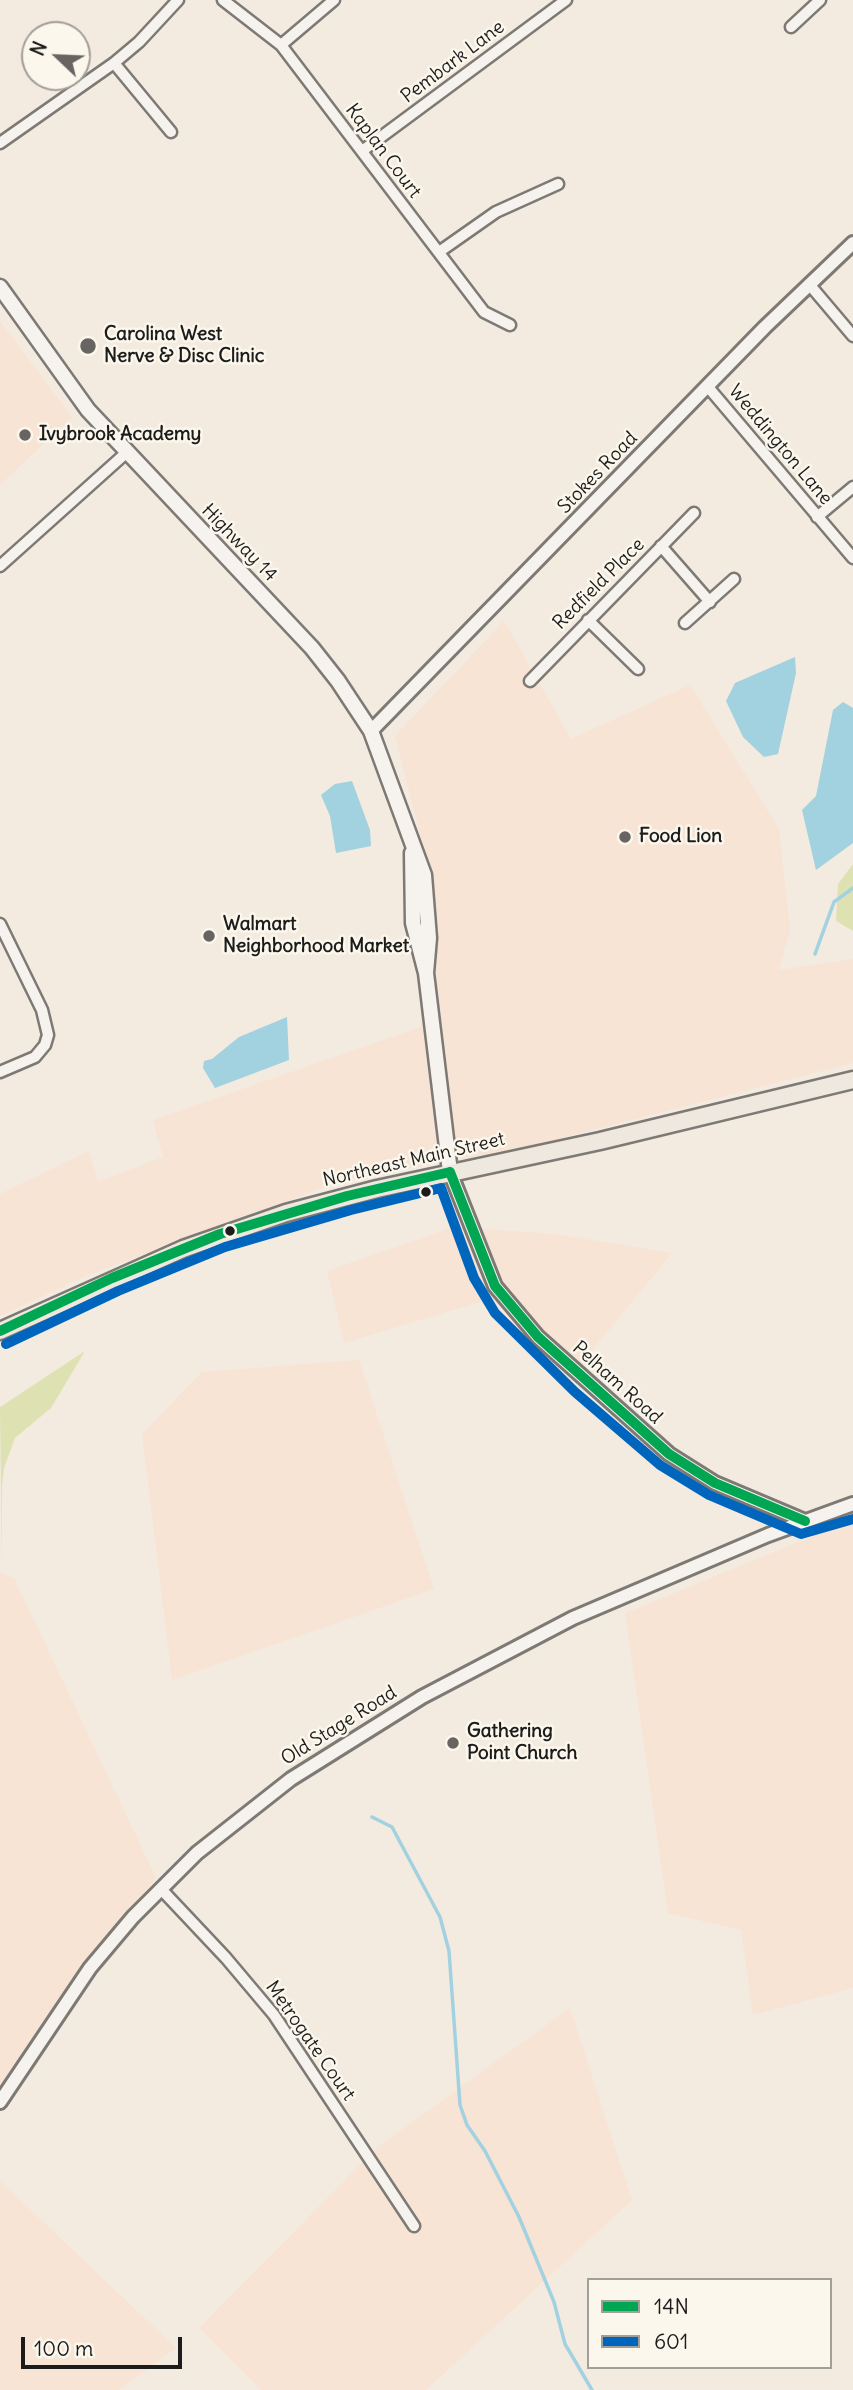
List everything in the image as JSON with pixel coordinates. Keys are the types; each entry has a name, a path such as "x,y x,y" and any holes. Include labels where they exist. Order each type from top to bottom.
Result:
{"main road":[{"name":"Highway 14","path":"0,287 43,351 126,453 318,656 371,731 396,792 412,848 424,875 429,938 426,973 450,1172"},
{"name":"Northeast Main Street","path":"0,1331 103,1282 220,1234 347,1196 600,1141 853,1080"}],"street":[{"path":"0,143 114,63 139,42 177,0"},
{"name":"Kaplan Court","path":"223,0 281,45 484,312 510,326"},
{"path":"281,45 334,0"},
{"name":"Pembark Lane","path":"362,151 566,0"},
{"path":"791,27 820,0"},
{"path":"114,63 171,132"},
{"path":"439,252 496,212 558,184"},
{"name":"Stokes Road","path":"371,731 853,243"},
{"path":"810,284 853,337"},
{"name":"Weddington Lane","path":"708,387 853,558"},
{"path":"0,566 126,453"},
{"path":"817,517 853,488"},
{"name":"Redfield Place","path":"530,681 694,513"},
{"path":"661,546 710,601"},
{"path":"685,623 734,579"},
{"path":"588,620 638,668"},
{"path":"0,924 42,1010 48,1035 45,1045 35,1057 0,1072"},
{"name":"Pelham Road","path":"450,1172 495,1286 538,1337 669,1454 715,1483 805,1521"},
{"name":"Old Stage Road","path":"0,2102 90,1968 161,1889 205,1846 291,1779 422,1697 585,1613 805,1521 853,1504"},
{"name":"Metrogate Court","path":"161,1889 226,1958 274,2015 414,2226"}],"shaded area":[{"path":"0,321 72,417 0,485"},
{"path":"504,621 571,739 690,685 779,829 790,930 779,970 853,959 853,1063 535,1145 341,1181 86,1276 0,1316 0,1194 89,1151 98,1182 163,1157 153,1120 418,1028 439,1009 418,826 395,736"},
{"path":"454,1227 555,1234 672,1253 576,1370 490,1299 344,1343 327,1271"},
{"path":"359,1360 434,1589 172,1680 142,1434 202,1372"},
{"path":"853,1520 853,1988 753,2015 741,1930 668,1913 625,1613"},
{"path":"0,1573 14,1578 156,1878 95,1954 0,2092"},
{"path":"570,2008 632,2200 426,2390 261,2390 199,2328 378,2147"},
{"path":"0,2181 176,2348 119,2390 0,2390"}],"green space":[{"path":"853,864 853,931 836,921 838,884"},
{"path":"85,1351 51,1408 15,1438 4,1468 2,1486 2,1565 0,1407"}],"water":[{"path":"795,657 796,673 778,754 764,757 743,737 726,701 735,683"},
{"path":"843,702 853,708 853,843 816,870 802,810 816,796 833,710"},
{"path":"352,781 370,830 371,846 336,853 330,816 321,795 335,784"},
{"path":"287,1017 289,1060 215,1088 203,1068 204,1061 212,1059 239,1037"}],"waterway":[{"path":"815,954 834,902 853,888"},
{"path":"372,1817 392,1827 440,1917 449,1951 460,2105 467,2125 485,2151 519,2217 554,2302 565,2344 592,2390"}],"transit line":[{"name":"14N","path":"450,1172 495,1286 538,1337 669,1454 715,1483 805,1521"},
{"name":"14N","path":"0,1331 112,1278 220,1234 347,1196 450,1172"},
{"name":"601","path":"6,1344 118,1291 225,1247 351,1210 441,1188 474,1278 495,1313 575,1392 660,1465 709,1495 801,1534 853,1519"}],"place":[{"name":"Carolina West Nerve & Disc Clinic","path":"88,346"},
{"name":"Ivybrook Academy","path":"25,435"},
{"name":"Food Lion","path":"625,837"},
{"name":"Walmart Neighborhood Market","path":"209,936"},
{"name":"Gathering Point Church","path":"453,1743"}]}
